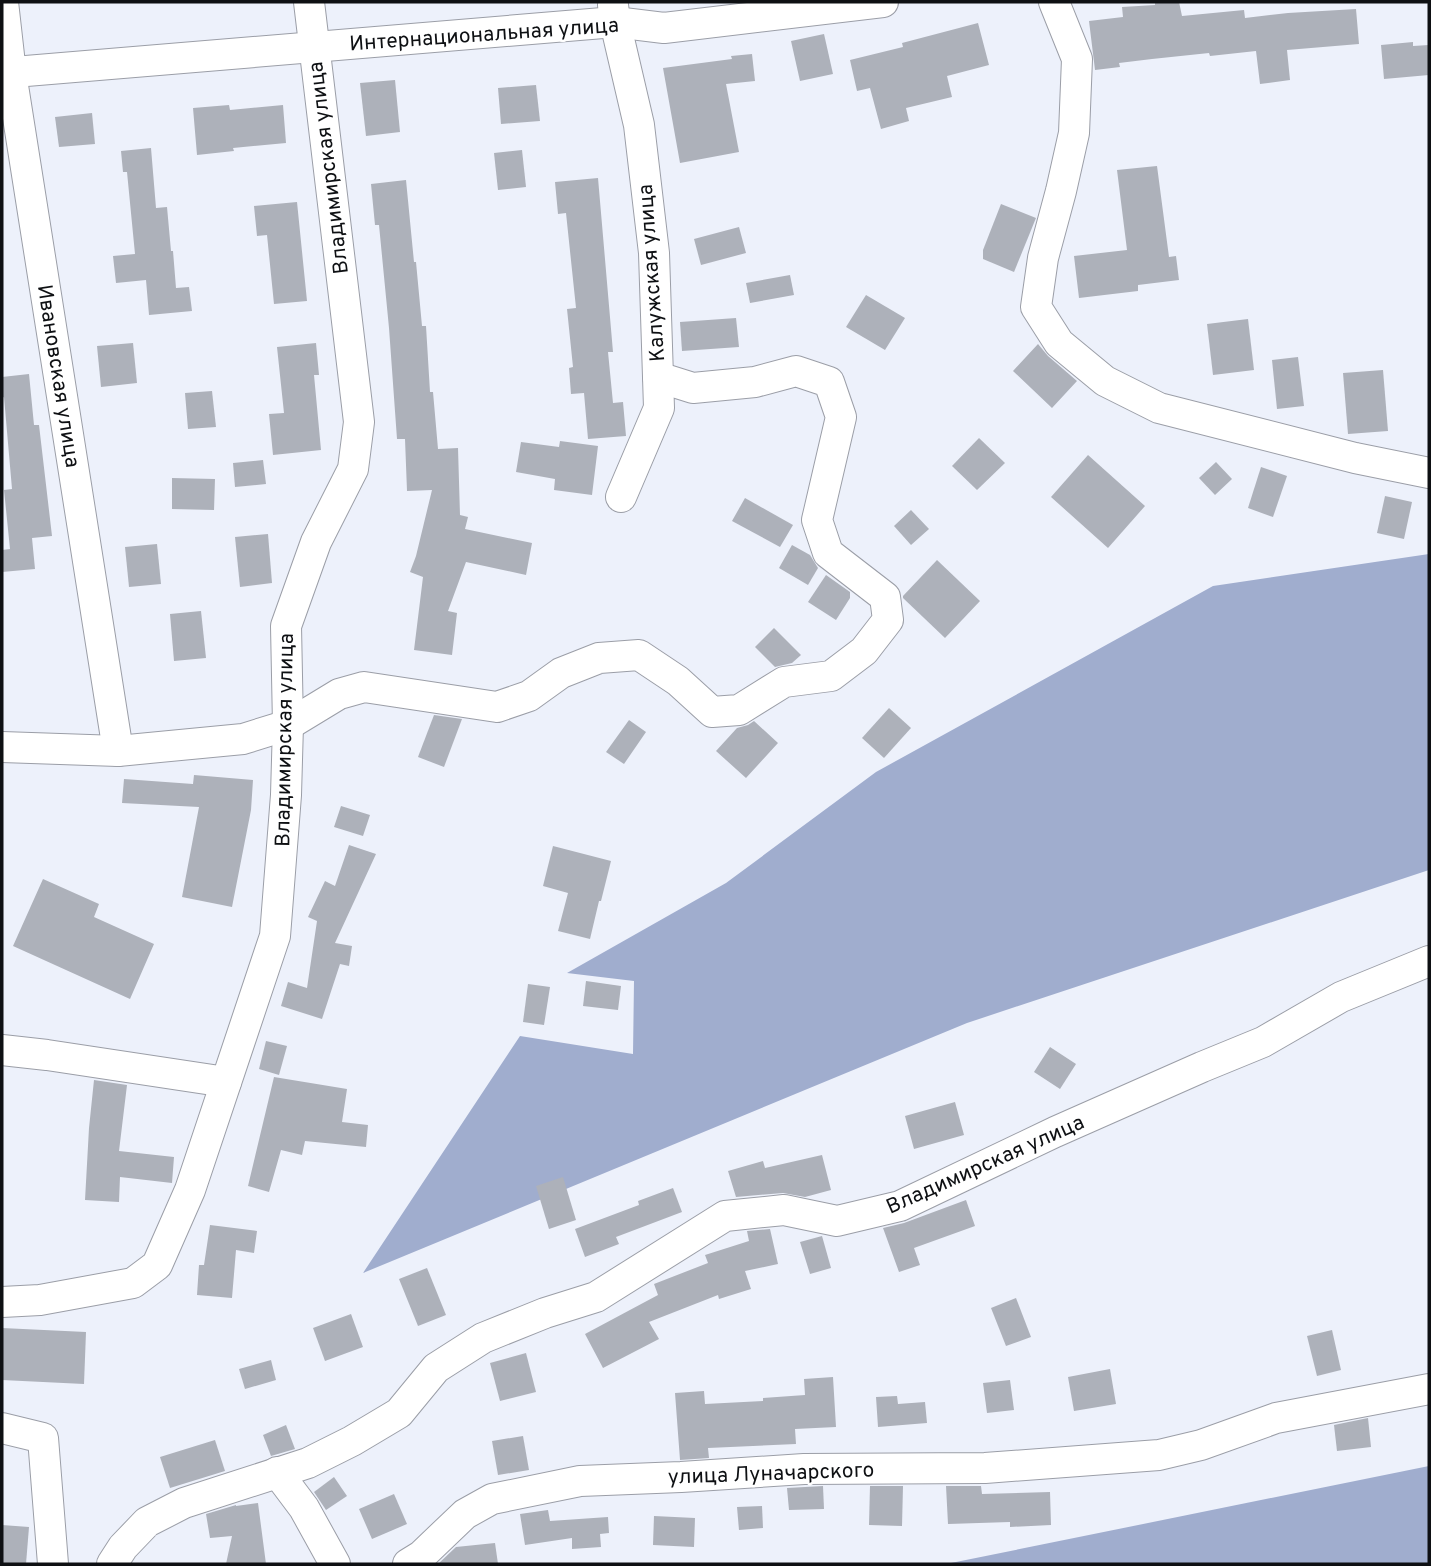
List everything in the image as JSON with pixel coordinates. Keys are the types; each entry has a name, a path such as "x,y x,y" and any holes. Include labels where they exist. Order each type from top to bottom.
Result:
{"street":[{"name":"Ивановская улица","path":"3,2 7,73 118,751"},
{"name":"Владимирская улица","path":"2,1302 40,1300 133,1283 158,1265 190,1190 275,936 286,794 286,626 316,542 353,468 359,422 309,2"},
{"name":"Интернациональная улица","path":"7,73 313,46 613,12 664,28 883,2"},
{"path":"1054,2 1077,59 1074,133 1043,258 1037,307 1059,343 1105,381 1159,408 1355,458 1429,473"},
{"name":"Калужская улица","path":"613,12 639,125 654,253 659,408 621,498"},
{"path":"2,747 118,751 243,739 288,725 339,694 364,687 497,707 529,696 561,673 599,658 639,655 678,681 712,712 738,710 784,682 831,676 863,651 888,620 885,597 828,553 817,520 841,417 829,382 796,371 755,382 693,388 658,377"},
{"name":"Владимирская улица","path":"112,1564 123,1547 147,1522 184,1503 308,1464 352,1441 399,1413 436,1368 483,1338 596,1297 725,1216 784,1210 838,1221 900,1206 1055,1132 1263,1042 1341,998 1429,961"},
{"path":"2,1051 47,1055 226,1082"},
{"name":"улица Луначарского","path":"408,1564 421,1556 465,1514 492,1499 580,1481 804,1469 985,1468 1159,1455 1201,1445 1276,1418 1429,1388"},
{"path":"2,1428 44,1438 53,1564"},
{"path":"277,1472 304,1508 335,1564"}],"shaded area":[{"path":"1429,554 1429,870 967,1023 363,1273 520,1036 633,1054 634,981 567,973 726,883 876,772 1213,586"},
{"path":"1429,1466 1429,1564 946,1564"}],"building":[{"path":"1155,2 1179,2 1182,16 1244,10 1245,18 1356,9 1359,44 1287,50 1290,80 1260,84 1256,51 1152,59 1119,63 1120,67 1095,70 1089,21 1123,17 1122,7 1155,5"},
{"path":"978,23 989,65 947,76 952,97 906,108 909,121 881,129 870,88 857,91 850,60 903,47 902,43"},
{"path":"824,34 833,74 800,81 791,41"},
{"path":"1413,42 1413,46 1429,45 1429,75 1384,79 1381,45"},
{"path":"752,54 755,81 726,84 739,152 680,163 663,68"},
{"path":"395,80 400,132 366,136 360,83"},
{"path":"536,85 540,121 501,124 498,88"},
{"path":"229,105 230,110 283,105 286,143 233,148 234,151 197,155 193,108"},
{"path":"92,113 95,144 59,147 55,117"},
{"path":"151,148 156,208 167,207 176,288 189,287 192,311 149,315 146,280 116,283 113,256 135,254 127,172 123,172 121,151"},
{"path":"522,150 526,187 498,190 494,153"},
{"path":"1157,166 1169,257 1176,256 1179,280 1138,285 1138,291 1079,298 1074,256 1127,250 1117,170"},
{"path":"598,178 613,352 608,352 613,403 623,402 626,436 588,439 584,393 571,394 569,368 573,367 567,309 576,308 566,213 558,214 555,182"},
{"path":"406,180 422,326 426,326 430,392 433,392 438,449 458,448 460,515 468,517 465,529 532,543 526,575 466,562 448,611 457,613 452,655 414,650 423,577 410,572 432,490 407,491 405,439 397,439 379,225 375,225 371,184"},
{"path":"297,202 307,301 274,304 267,235 257,236 254,206"},
{"path":"1001,204 1036,218 1014,272 983,259 983,250"},
{"path":"739,227 746,253 701,265 694,239"},
{"path":"790,275 794,295 750,303 746,283"},
{"path":"866,295 905,318 885,350 846,327"},
{"path":"736,318 739,347 682,351 680,322"},
{"path":"1248,319 1254,370 1213,375 1207,324"},
{"path":"133,343 137,383 101,387 97,346"},
{"path":"316,343 319,375 314,375 321,450 273,455 269,414 284,413 277,347"},
{"path":"1038,344 1077,381 1052,408 1013,371"},
{"path":"1298,357 1304,406 1277,409 1272,360"},
{"path":"1383,370 1388,431 1348,434 1343,373"},
{"path":"29,374 34,425 39,425 52,536 32,538 35,569 2,572 2,550 10,549 4,490 12,489 2,377"},
{"path":"212,391 216,427 188,429 185,393"},
{"path":"979,438 1005,463 977,490 952,466"},
{"path":"560,441 598,446 592,495 554,490 555,479 516,472 521,442 559,447"},
{"path":"1088,455 1145,506 1108,548 1051,497"},
{"path":"263,460 266,484 235,487 233,463"},
{"path":"1216,462 1232,479 1215,495 1199,478"},
{"path":"1261,467 1287,476 1273,517 1248,508"},
{"path":"172,478 215,479 214,510 172,509"},
{"path":"1385,496 1412,502 1404,539 1377,533"},
{"path":"745,498 793,525 780,547 732,521"},
{"path":"911,510 929,529 911,545 894,526"},
{"path":"268,534 272,583 240,587 235,537"},
{"path":"157,544 161,584 129,587 125,547"},
{"path":"792,545 810,555 818,568 808,585 779,568"},
{"path":"937,560 980,601 945,638 903,598"},
{"path":"826,575 850,592 850,598 836,620 808,602"},
{"path":"201,611 206,658 174,661 170,614"},
{"path":"774,628 801,655 792,663 775,667 755,647"},
{"path":"889,708 911,728 884,758 862,738"},
{"path":"434,715 462,719 444,767 418,757"},
{"path":"629,720 646,732 624,764 606,752"},
{"path":"754,721 778,743 746,778 716,751 737,728"},
{"path":"194,775 253,780 251,810 232,907 182,897 199,807 122,803 124,779 193,784"},
{"path":"341,806 370,815 363,836 334,827"},
{"path":"349,845 376,854 335,943 352,946 349,966 340,964 322,1019 281,1006 288,982 307,988 317,921 308,917 325,881 335,886"},
{"path":"553,846 611,861 590,939 558,931 568,893 543,886"},
{"path":"43,879 99,904 94,917 154,944 130,999 13,946"},
{"path":"586,981 621,986 618,1010 583,1006"},
{"path":"528,984 550,987 544,1025 523,1022"},
{"path":"266,1041 287,1046 279,1075 259,1069"},
{"path":"1050,1047 1076,1064 1060,1089 1034,1072"},
{"path":"274,1077 347,1089 342,1122 368,1125 366,1147 305,1141 302,1155 281,1150 269,1192 248,1186"},
{"path":"94,1080 127,1085 119,1151 174,1157 172,1183 120,1177 119,1202 85,1200"},
{"path":"955,1102 964,1135 914,1149 905,1116"},
{"path":"822,1155 831,1190 805,1197 783,1193 736,1197 728,1171 763,1161 765,1168"},
{"path":"563,1177 576,1220 549,1229 536,1186"},
{"path":"673,1188 682,1212 616,1237 619,1244 585,1257 575,1229 639,1205 638,1201"},
{"path":"966,1200 975,1226 914,1248 920,1265 899,1272 883,1228"},
{"path":"210,1225 257,1231 254,1253 236,1250 232,1298 197,1295 199,1265 204,1265"},
{"path":"770,1229 778,1264 745,1271 751,1289 719,1299 718,1295 649,1322 659,1339 603,1368 585,1334 658,1295 654,1284 708,1263 705,1255 749,1241 747,1231"},
{"path":"822,1236 831,1268 810,1274 800,1242"},
{"path":"427,1268 446,1315 418,1326 399,1279"},
{"path":"1016,1298 1031,1337 1006,1346 991,1308"},
{"path":"351,1314 363,1347 325,1361 313,1328"},
{"path":"2,1328 86,1332 84,1384 2,1380"},
{"path":"1332,1330 1341,1370 1317,1376 1307,1336"},
{"path":"526,1353 536,1392 500,1401 490,1363"},
{"path":"271,1360 276,1380 245,1389 239,1369"},
{"path":"1110,1369 1116,1404 1074,1411 1068,1377"},
{"path":"833,1377 836,1427 795,1429 796,1444 708,1448 709,1458 680,1460 675,1393 704,1391 705,1404 763,1401 763,1398 805,1395 804,1379"},
{"path":"1010,1380 1014,1410 987,1413 983,1383"},
{"path":"897,1396 898,1404 925,1402 927,1423 878,1427 876,1397"},
{"path":"1368,1418 1371,1447 1337,1451 1334,1425"},
{"path":"286,1425 295,1449 271,1456 263,1435"},
{"path":"523,1436 529,1470 498,1475 492,1441"},
{"path":"215,1440 225,1471 170,1488 160,1457"},
{"path":"334,1477 347,1496 326,1510 314,1492"},
{"path":"823,1486 824,1509 789,1510 787,1488"},
{"path":"870,1486 903,1486 902,1526 869,1525"},
{"path":"946,1486 981,1486 982,1494 1050,1492 1051,1525 1010,1527 1010,1522 948,1524"},
{"path":"394,1494 407,1524 372,1539 359,1509"},
{"path":"258,1503 266,1564 226,1564 232,1536 210,1538 206,1514 236,1505"},
{"path":"762,1506 763,1528 739,1530 737,1507"},
{"path":"548,1510 550,1521 608,1517 609,1533 600,1534 601,1547 572,1549 572,1538 525,1545 520,1514"},
{"path":"654,1516 695,1518 694,1547 653,1545"},
{"path":"2,1525 29,1527 26,1564 2,1564"},
{"path":"495,1543 498,1564 438,1564 456,1547"}]}
